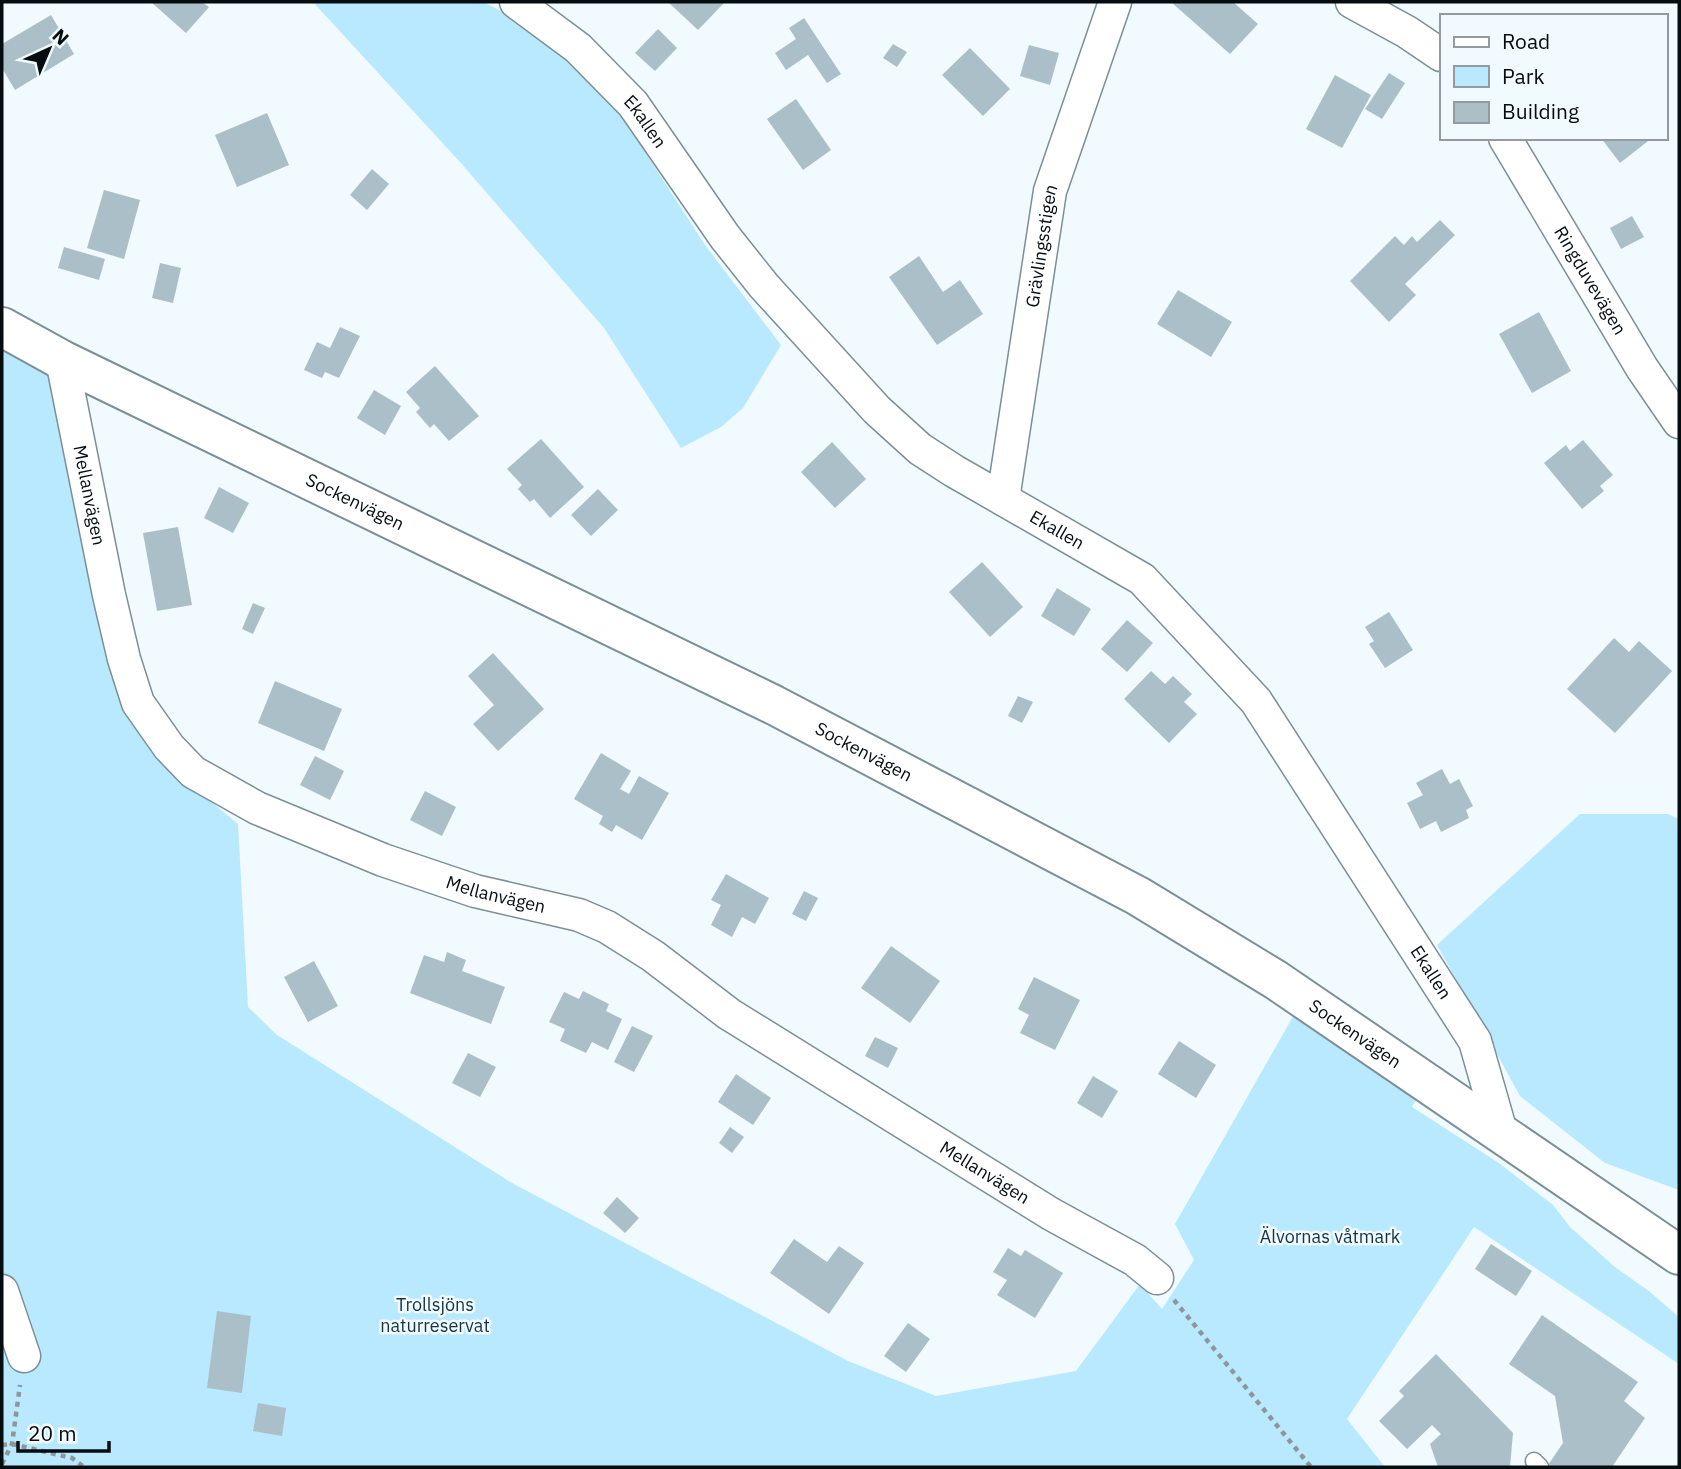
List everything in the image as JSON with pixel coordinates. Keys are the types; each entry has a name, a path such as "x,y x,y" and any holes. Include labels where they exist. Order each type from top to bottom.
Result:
{"street":[{"name":"Ekallen","path":"516,2 578,48 633,104 732,247 877,410 920,449 1142,579 1256,701 1475,1041 1501,1132"},
{"name":"Grävlingsstigen","path":"1003,499 1050,191 1115,2"},
{"path":"1352,2 1407,32 1440,54"},
{"name":"Ringduvevägen","path":"1506,140 1642,368 1679,422"},
{"name":"Sockenvägen","path":"2,327 62,360 774,705 1138,896 1276,980 1679,1255"},
{"name":"Mellanvägen","path":"62,360 106,582 138,703 169,747 193,772 257,808 383,860 475,891 579,915 607,927 653,956 729,1014 1051,1214 1135,1260 1157,1278"},
{"path":"2,1291 23,1356"}],"path":[{"path":"1157,1278 1311,1467"},
{"path":"2,1464 12,1444 23,1356"},
{"path":"2,1444 72,1458 84,1467"}],"green space":[{"path":"313,2 484,2 570,57 603,92 705,245 781,345 743,408 721,427 681,448 604,328 460,162"},
{"name":"Trollsjöns naturreservat","path":"2,343 50,368 128,715 197,790 238,824 248,1007 277,1035 512,1183 848,1361 936,1396 1076,1371 1140,1284 1162,1309 1194,1260 1175,1224 1295,1013 1418,1097 1412,1107 1499,1163 1553,1205 1570,1227 1615,1267 1679,1317 1679,1364 1474,1227 1347,1419 1385,1467 2,1467"},
{"path":"1580,814 1668,814 1679,819 1679,1190 1605,1163 1520,1096 1437,945"}],"building":[{"path":"151,2 202,2 209,7 186,33"},
{"path":"668,2 725,2 698,30"},
{"path":"1171,2 1233,2 1258,24 1230,54"},
{"path":"51,15 74,54 15,90 2,68 2,44"},
{"path":"804,18 841,74 827,83 808,55 786,70 775,53 796,39 789,28"},
{"path":"658,29 677,48 655,71 635,53"},
{"path":"893,44 907,52 897,67 883,58"},
{"path":"1029,45 1059,53 1050,85 1020,76"},
{"path":"970,48 1010,89 983,116 942,75"},
{"path":"1389,73 1405,83 1382,119 1365,109"},
{"path":"1335,75 1371,95 1342,148 1306,129"},
{"path":"796,99 831,150 803,170 767,119"},
{"path":"267,113 289,165 237,187 215,135"},
{"path":"1603,140 1649,140 1620,163"},
{"path":"372,169 389,184 367,210 350,195"},
{"path":"104,190 140,200 124,259 87,248"},
{"path":"1632,216 1644,237 1621,249 1610,228"},
{"path":"1440,220 1455,235 1405,284 1416,295 1389,322 1350,281 1395,236 1404,245 1412,236 1417,242"},
{"path":"64,247 105,259 99,280 58,268"},
{"path":"919,256 943,292 960,280 983,314 937,345 889,277"},
{"path":"160,263 181,268 173,303 152,298"},
{"path":"1178,290 1232,322 1211,357 1157,324"},
{"path":"1539,312 1571,371 1532,393 1499,334"},
{"path":"340,327 360,336 339,378 325,372 322,378 304,370 317,342 330,348"},
{"path":"435,366 479,416 449,441 434,424 430,428 416,412 420,408 406,392"},
{"path":"374,390 401,406 385,435 357,418"},
{"path":"541,439 584,487 550,518 534,499 530,502 518,489 522,485 507,469"},
{"path":"1583,440 1613,475 1600,486 1604,491 1582,509 1544,463 1566,445 1570,451"},
{"path":"832,442 866,479 835,508 801,472"},
{"path":"219,487 249,503 233,533 204,518"},
{"path":"598,489 618,510 591,536 571,515"},
{"path":"178,527 192,605 157,611 143,533"},
{"path":"982,562 1023,607 990,637 949,592"},
{"path":"1057,588 1091,609 1074,636 1041,616"},
{"path":"253,603 265,608 253,634 242,629"},
{"path":"1389,612 1413,650 1385,668 1369,644 1374,641 1365,627"},
{"path":"1127,620 1153,643 1127,672 1101,649"},
{"path":"1614,638 1629,652 1639,641 1672,671 1615,733 1567,689"},
{"path":"493,653 544,709 498,751 473,724 494,705 468,676"},
{"path":"1151,671 1165,684 1173,676 1192,694 1184,702 1197,714 1169,743 1124,699"},
{"path":"275,681 342,709 324,751 258,723"},
{"path":"1018,696 1033,702 1022,723 1008,716"},
{"path":"601,753 631,771 620,789 629,794 639,776 669,793 642,840 616,825 612,832 599,824 603,816 574,799"},
{"path":"315,756 344,771 330,800 300,785"},
{"path":"1442,769 1450,784 1459,779 1473,806 1466,810 1469,818 1441,832 1436,821 1420,829 1407,803 1423,795 1416,783"},
{"path":"425,791 456,807 442,836 410,820"},
{"path":"726,874 769,898 755,924 742,917 732,937 711,925 721,905 711,900"},
{"path":"804,891 818,898 806,921 792,914"},
{"path":"891,946 940,981 910,1023 861,988"},
{"path":"447,952 466,960 462,971 505,987 491,1024 410,993 424,955 444,962"},
{"path":"314,961 338,1006 308,1022 284,977"},
{"path":"1034,977 1080,1000 1055,1050 1020,1033 1029,1015 1018,1009"},
{"path":"583,991 609,1004 606,1011 622,1019 608,1050 592,1042 586,1053 560,1041 565,1029 549,1022 564,992 579,999"},
{"path":"632,1026 653,1036 634,1072 614,1062"},
{"path":"875,1037 898,1048 888,1068 865,1056"},
{"path":"1179,1041 1216,1065 1196,1098 1158,1074"},
{"path":"468,1053 496,1067 480,1097 452,1083"},
{"path":"736,1074 771,1098 753,1125 718,1102"},
{"path":"1093,1076 1118,1091 1102,1118 1077,1103"},
{"path":"730,1127 744,1137 732,1153 719,1143"},
{"path":"617,1197 639,1218 625,1233 603,1213"},
{"path":"794,1239 827,1262 839,1246 864,1263 829,1314 770,1273"},
{"path":"1491,1244 1532,1271 1516,1296 1475,1269"},
{"path":"1008,1248 1021,1256 1025,1250 1063,1273 1035,1318 997,1295 1007,1280 993,1272"},
{"path":"217,1311 251,1316 242,1393 207,1388"},
{"path":"1542,1315 1638,1382 1624,1401 1645,1418 1612,1467 1548,1465 1563,1443 1555,1396 1509,1364"},
{"path":"908,1323 930,1339 906,1372 884,1356"},
{"path":"1436,1354 1513,1433 1510,1467 1438,1467 1430,1444 1441,1434 1432,1425 1407,1449 1379,1421 1404,1396 1399,1391"},
{"path":"258,1403 286,1408 282,1436 253,1431"}],"park label":[{"name":"Älvornas våtmark","path":"1330,1237"}]}
